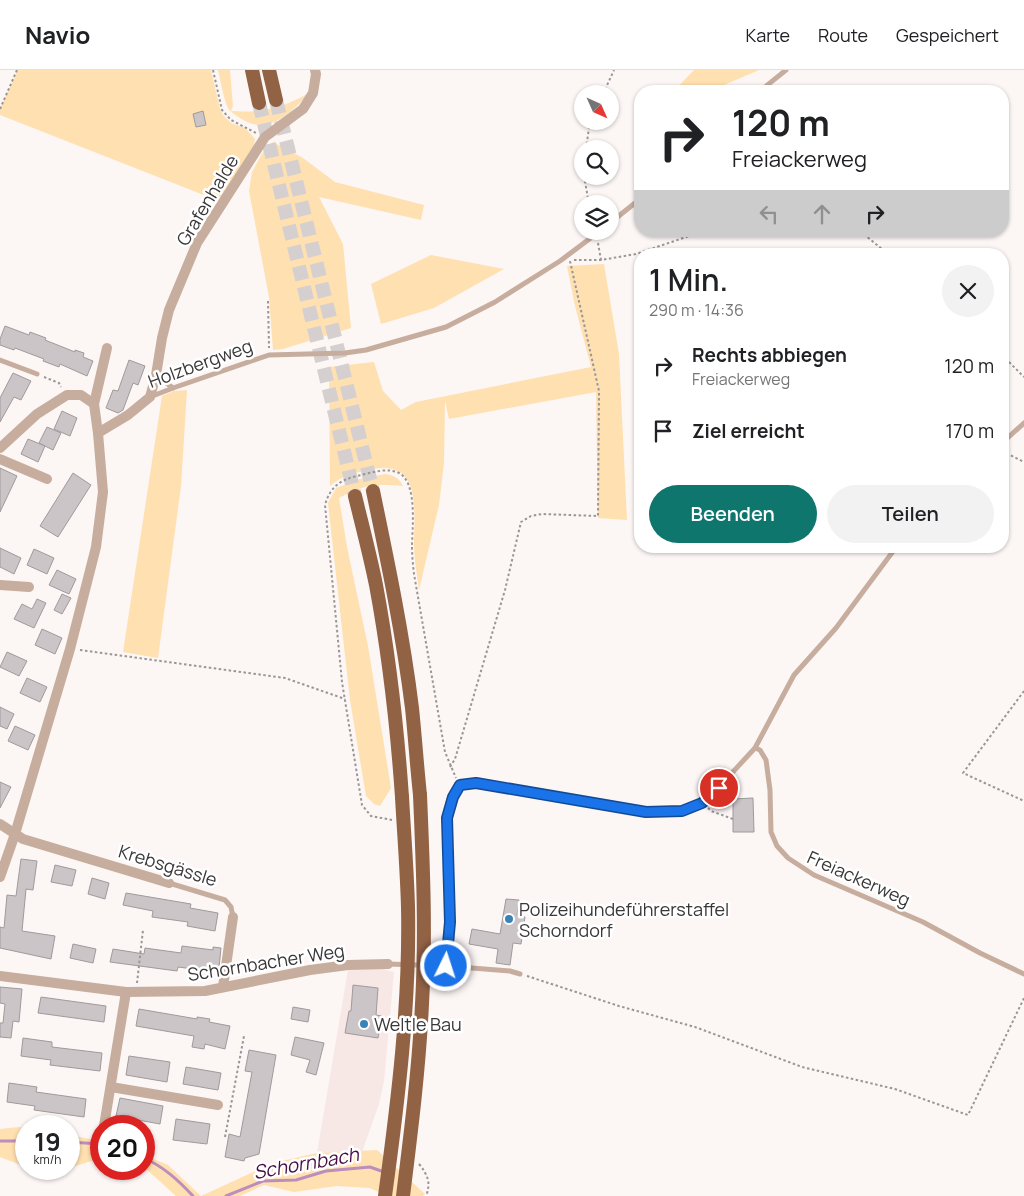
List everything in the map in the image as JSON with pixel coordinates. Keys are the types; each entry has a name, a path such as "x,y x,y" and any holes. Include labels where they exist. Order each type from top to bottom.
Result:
{"highway":[{"path":"252,70 259,103"},
{"path":"269,70 276,100"},
{"path":"373,492 391,576 402,642 420,796 424,906 422,1004 414,1111 402,1196"},
{"path":"355,496 375,583 397,723 408,908 406,1002 397,1112 385,1196"}],"street":[{"name":"Grafenhalde","path":"150,397 169,310 197,243 265,137 302,109 313,94 315,70"},
{"path":"0,877 15,834 70,649 96,547 103,492 94,404 107,348"},
{"path":"0,448 37,414 67,395 82,395 94,404"},
{"name":"Holzbergweg","path":"98,433 128,415 150,397"},
{"path":"0,459 46,479"},
{"path":"0,584 29,587"},
{"name":"Krebsgässle","path":"0,824 23,839 170,882"},
{"name":"Krebsgässle","path":"224,987 233,917"},
{"name":"Schornbacher Weg","path":"0,976 131,992 206,991 310,970 348,965 388,964"},
{"path":"106,1115 131,992"},
{"path":"112,1087 218,1105"}],"lane":[{"path":"767,85 786,70"},
{"path":"619,216 634,204"},
{"name":"Holzbergweg","path":"150,397 269,355 345,353 366,350 446,327 495,302 560,261 588,240"},
{"path":"0,360 37,374"},
{"path":"156,375 172,388"},
{"path":"1009,437 1024,423"},
{"path":"446,966 450,922 447,818 453,797 460,785 476,783 646,812 682,811 702,803 719,788 755,748 794,675 836,628 892,553"},
{"name":"Freiackerweg","path":"755,748 760,750 766,760 770,790 771,832 777,846 788,858 814,875 923,922 1024,974"},
{"name":"Krebsgässle","path":"170,882 225,900 231,907 233,917"},
{"path":"388,964 446,966 510,971 520,974"}],"path":[{"path":"0,109 17,70"},
{"path":"213,70 222,110 231,120 265,137"},
{"path":"607,85 614,70"},
{"path":"654,248 686,237"},
{"path":"867,237 881,248"},
{"path":"599,240 601,260"},
{"path":"450,767 455,758 505,590 521,522 531,516 542,514 598,516 599,391 570,260 601,260 634,254"},
{"path":"268,301 269,355"},
{"path":"1009,362 1024,377"},
{"path":"37,374 59,383 67,395"},
{"path":"1009,454 1024,462"},
{"path":"371,816 362,805 345,699 325,504 334,485 346,479 384,470 398,472 406,478 411,492 414,521 412,547 414,574 445,752 450,767 460,785"},
{"path":"70,649 285,678 345,699"},
{"path":"1024,691 963,773 1024,801"},
{"path":"702,803 711,811 733,818"},
{"path":"131,992 144,930"},
{"path":"520,974 619,1006 695,1027 802,1067 895,1088 968,1115 1024,998"},
{"path":"225,1137 244,1036"},
{"path":"418,1162 428,1176 429,1189 426,1196"}],"shaded area":[{"path":"18,70 211,70 223,115 231,123 245,128 255,139 254,145 219,201 0,115 0,109"},
{"path":"218,70 230,70 233,106 231,111 228,108"},
{"path":"694,70 759,70 724,85 680,85"},
{"path":"309,93 287,115 269,124 250,123 231,111 263,110 281,106"},
{"path":"273,142 303,158 335,182 424,205 421,220 319,197 343,244 351,328 283,349 273,350 269,297 249,191 252,172 264,150"},
{"path":"431,255 504,269 434,308 381,324 371,284"},
{"path":"604,264 619,354 627,520 598,518 596,392 449,419 445,401 444,463 439,505 419,590 414,549 414,503 408,480 400,472 389,468 373,469 345,477 330,486 329,367 374,362 383,391 401,410 416,402 591,367 567,266"},
{"path":"187,390 181,486 158,658 123,652 162,396 174,391"},
{"path":"385,474 396,477 403,486 370,486 339,498 347,547 368,646 391,788 380,806 374,804 366,796 350,700 328,503 336,488 359,479"},
{"path":"379,968 394,972 384,1081 379,1104 362,1152 317,1153 348,970"},
{"path":"15,1127 15,1163 0,1157 0,1129"},
{"path":"80,1137 90,1139 90,1161 80,1165"},
{"path":"377,1150 425,1194 423,1196 387,1196 370,1188 337,1186 294,1192 264,1185 240,1196 201,1196 273,1163 317,1153"},
{"path":"155,1160 168,1165 201,1196 176,1196 155,1177"}],"building":[{"path":"203,111 206,125 196,127 193,114"},
{"path":"5,326 29,335 30,332 75,352 75,350 84,353 83,357 93,361 87,376 60,364 59,367 15,348 14,350 0,345 0,339"},
{"path":"129,360 145,366 138,385 133,383 123,410 118,413 106,408 113,390 118,391"},
{"path":"13,373 31,381 21,400 14,397 0,422 0,398"},
{"path":"62,411 77,418 70,436 54,429"},
{"path":"47,427 61,433 53,450 39,443"},
{"path":"28,439 45,446 38,462 21,454"},
{"path":"0,468 17,476 0,512"},
{"path":"73,473 91,485 58,537 40,526"},
{"path":"0,548 21,558 14,574 0,567"},
{"path":"34,549 54,558 47,574 27,565"},
{"path":"57,570 76,579 69,594 49,585"},
{"path":"62,594 71,598 62,614 54,610"},
{"path":"37,599 46,603 34,628 14,619 22,604 32,609"},
{"path":"42,629 62,638 55,654 35,645"},
{"path":"7,652 27,661 19,676 0,667"},
{"path":"27,678 47,687 40,702 20,693"},
{"path":"0,707 14,714 7,729 0,726"},
{"path":"15,726 35,735 28,750 8,741"},
{"path":"0,782 11,787 0,808"},
{"path":"753,798 754,832 733,832 733,799"},
{"path":"21,859 37,861 33,890 26,889 22,931 55,936 51,959 0,948 0,927 4,928 7,895 16,896"},
{"path":"55,865 76,870 72,886 51,882"},
{"path":"92,878 109,883 105,899 88,894"},
{"path":"126,893 191,904 190,908 218,913 215,931 187,926 188,922 152,917 153,911 123,905"},
{"path":"506,899 519,900 517,915 525,917 521,944 513,943 510,965 496,963 498,949 469,944 472,929 500,934"},
{"path":"73,944 96,949 93,963 70,958"},
{"path":"182,946 213,950 213,947 221,948 219,968 209,967 209,971 178,967 177,971 110,962 113,949 144,954 145,948 181,953"},
{"path":"353,985 378,988 376,1015 382,1016 378,1038 345,1033 349,1011 351,1011"},
{"path":"0,987 22,989 19,1022 13,1021 11,1038 0,1037 0,1023 3,1023 5,1004 0,1003"},
{"path":"41,997 106,1006 104,1022 38,1013"},
{"path":"293,1007 310,1010 308,1022 291,1019"},
{"path":"139,1009 197,1019 197,1017 210,1019 209,1022 230,1026 225,1049 205,1044 204,1049 192,1047 194,1036 136,1026"},
{"path":"295,1037 324,1043 316,1075 306,1072 310,1060 291,1055"},
{"path":"23,1038 52,1042 52,1047 102,1053 100,1071 50,1065 51,1060 21,1056"},
{"path":"249,1050 276,1055 259,1154 245,1158 244,1161 225,1157 229,1134 240,1137 252,1072 245,1071"},
{"path":"129,1056 170,1062 167,1082 126,1075"},
{"path":"186,1067 221,1073 218,1090 183,1084"},
{"path":"9,1083 37,1087 36,1092 86,1099 84,1117 34,1110 35,1106 7,1102"},
{"path":"120,1098 163,1106 160,1124 155,1123 155,1115 116,1115"},
{"path":"176,1119 210,1124 207,1144 173,1140"}],"waterway":[{"name":"Schornbach","path":"0,1141 15,1141"},
{"name":"Schornbach","path":"80,1143 90,1143"},
{"name":"Schornbach","path":"155,1164 170,1174 193,1196"},
{"name":"Schornbach","path":"226,1196 263,1181 296,1180 326,1171 370,1167 384,1172"}],"tunnel":[{"path":"276,100 373,491"},
{"path":"259,103 355,496"}],"place":[{"name":"Polizeihundeführerstaffel Schorndorf","path":"509,919"},
{"name":"Weltle Bau","path":"364,1024"}],"route":[{"path":"446,966 450,922 447,818 453,797 460,785 476,783 646,812 682,811 702,803 719,788"}]}
